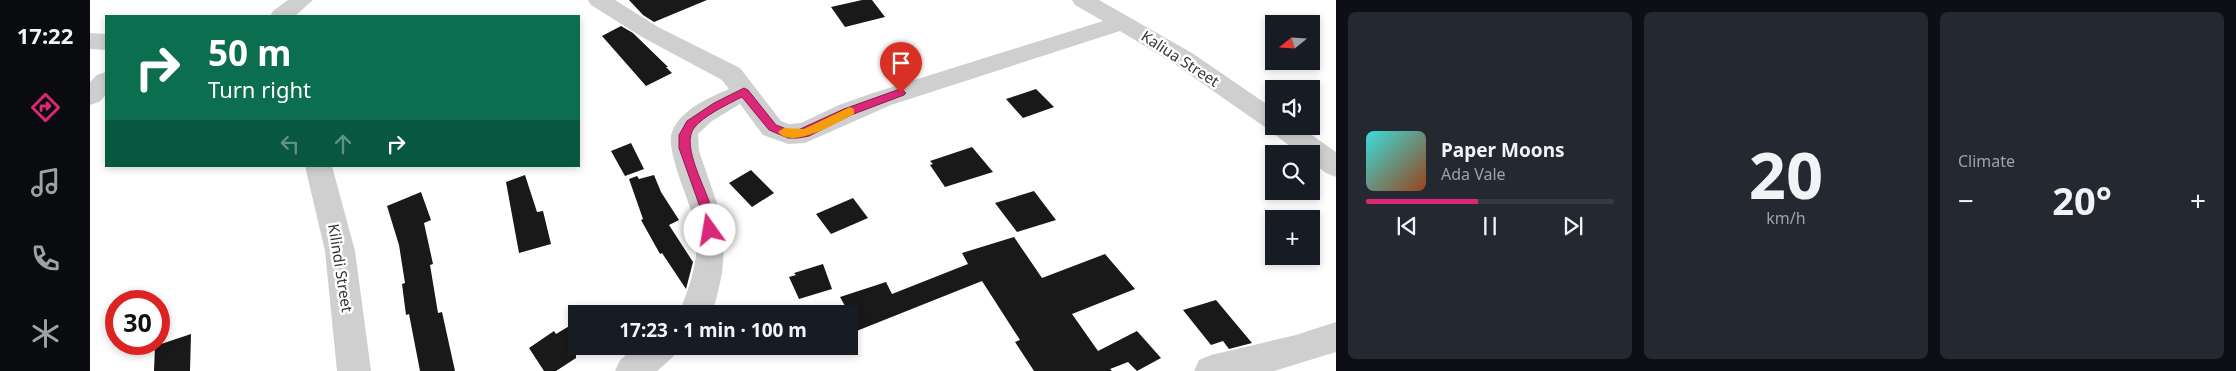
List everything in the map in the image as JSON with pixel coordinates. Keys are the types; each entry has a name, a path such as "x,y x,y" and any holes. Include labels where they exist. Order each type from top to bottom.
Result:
{"street":[{"path":"282,15 302,0"},
{"path":"599,0 650,32 718,65 737,79 744,92 772,128 788,134 806,133 848,112 891,96 1014,59 1122,23"},
{"name":"Kaliua Street","path":"1084,0 1184,59 1265,116"},
{"path":"90,41 105,42"},
{"path":"90,96 105,82"},
{"path":"698,305 705,283 710,248 710,230 706,207 684,148 684,135 691,124 703,115 744,92"},
{"path":"1293,135 1336,166"},
{"name":"Kilindi Street","path":"318,167 340,251 354,371"},
{"path":"1211,371 1296,350 1336,337"},
{"path":"632,371 651,355"}],"building":[{"path":"629,0 707,0 654,22 643,15"},
{"path":"862,0 872,0 885,17 845,27 831,7"},
{"path":"621,26 633,33 672,73 646,86 602,36"},
{"path":"1036,89 1054,107 1023,118 1006,99"},
{"path":"631,143 644,169 625,176 611,151"},
{"path":"972,147 993,172 945,187 930,165 933,164 930,161"},
{"path":"751,170 774,193 752,207 729,183"},
{"path":"525,175 537,212 543,211 551,244 519,253 506,182"},
{"path":"654,175 661,192 679,220 669,225 693,262 686,289 662,253 660,254 641,220 643,219 629,179 637,176 639,179"},
{"path":"1034,191 1056,220 1017,232 995,203"},
{"path":"421,192 431,220 424,223 433,264 430,265 438,313 442,312 455,371 420,371 409,314 406,315 402,284 405,283 399,245 387,206"},
{"path":"853,198 868,218 831,234 816,214"},
{"path":"1014,237 1042,278 1105,254 1135,289 1072,314 1098,351 1137,331 1161,358 1137,371 1128,362 1110,369 1112,371 1034,371 1015,342 1020,340 982,281 858,330 858,305 844,305 840,297 886,282 892,294 968,264 962,253"},
{"path":"823,264 832,289 799,299 789,277 796,275 794,273"},
{"path":"1216,300 1252,343 1229,349 1223,341 1211,345 1183,310"},
{"path":"568,327 568,355 576,355 576,358 556,371 544,371 529,348 554,331 556,334"},
{"path":"191,334 190,371 154,371 155,355 170,355 170,341"}],"slow traffic":[{"path":"784,132 788,134 806,133 850,111"}],"route":[{"path":"710,230 706,207 684,148 684,135 691,124 730,98 744,92 772,128 788,134 806,133 848,112 901,93"}]}
